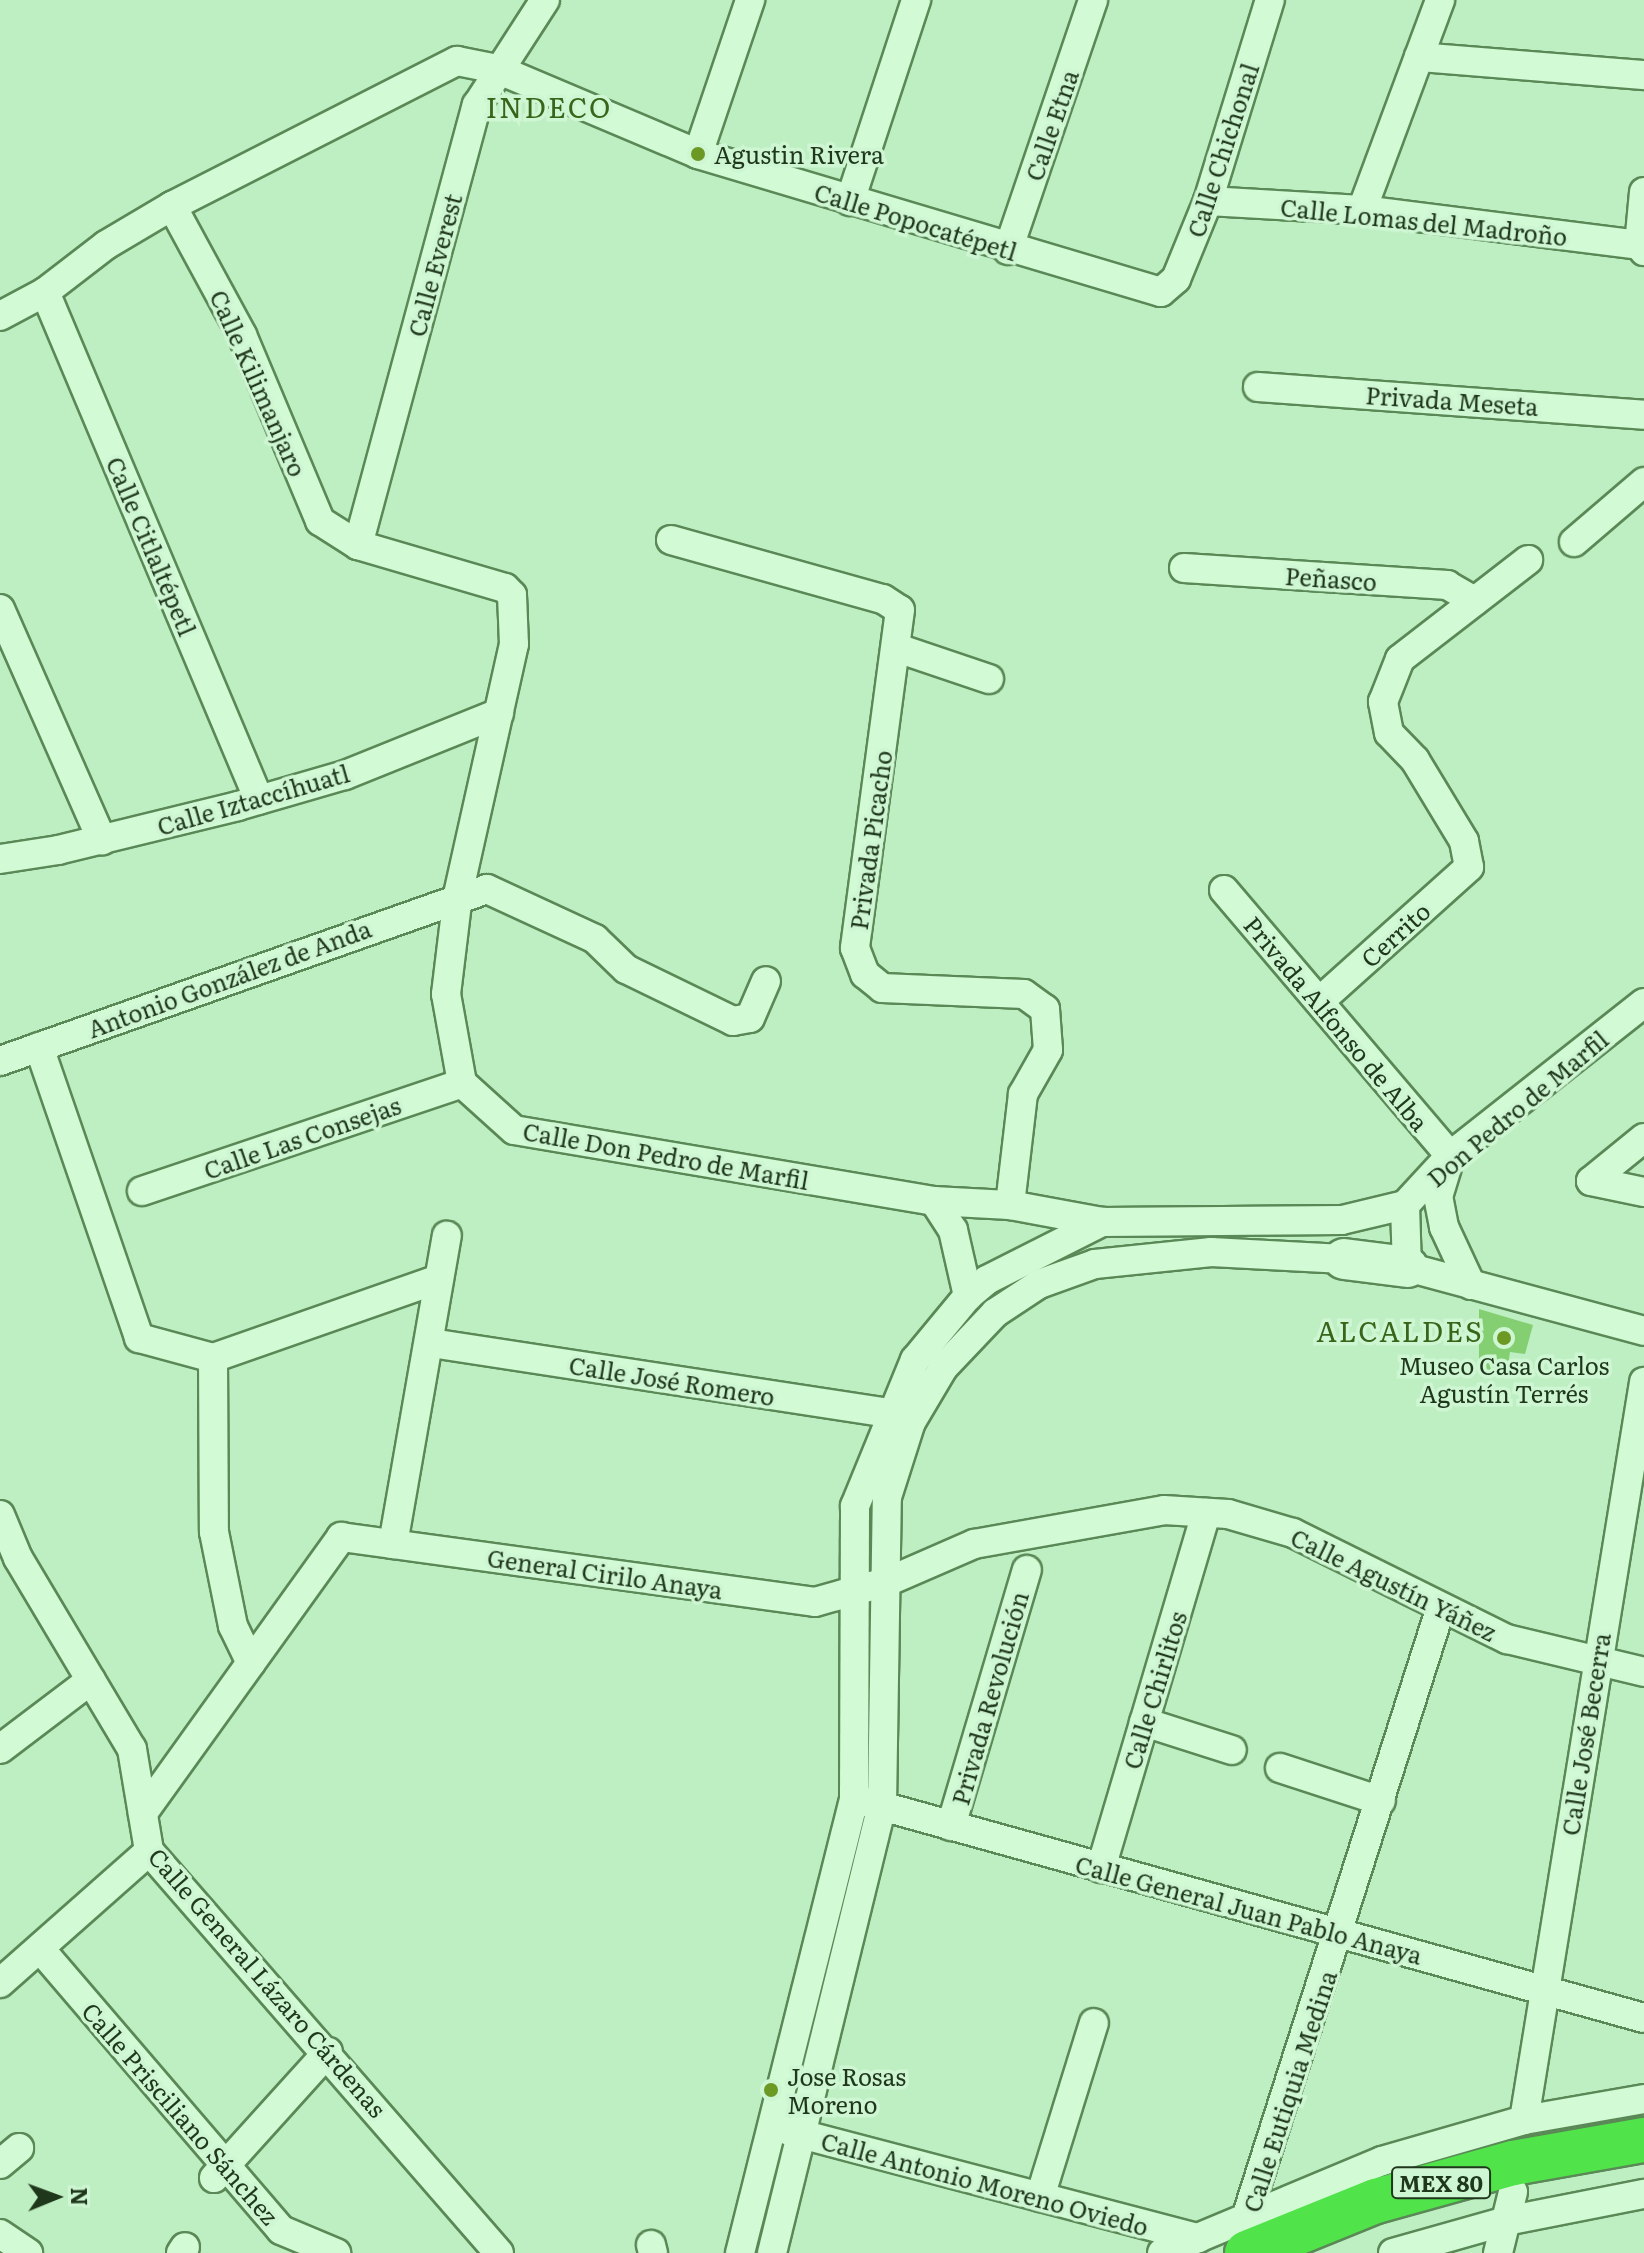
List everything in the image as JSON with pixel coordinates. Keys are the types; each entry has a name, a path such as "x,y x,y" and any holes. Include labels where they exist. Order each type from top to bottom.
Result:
{"highway":[{"name":"MEX 80","path":"1252,2243 1376,2201 1513,2163 1644,2140"},
{"name":"MEX 80","path":"1321,2253 1644,2168"}],"street":[{"name":"Calle Everest","path":"358,545 477,105 497,69 545,0"},
{"path":"698,154 750,0"},
{"path":"850,201 916,0"},
{"name":"Calle Etna","path":"1008,250 1093,0"},
{"name":"Calle Chichonal","path":"1161,292 1176,279 1208,201 1270,0"},
{"path":"1362,210 1440,0"},
{"path":"1419,57 1644,75"},
{"name":"Calle Popocatépetl","path":"172,206 443,65 472,61 698,154 1008,250 1161,292"},
{"path":"1642,248 1644,192"},
{"name":"Calle Lomas del Madroño","path":"1208,201 1362,210 1642,248"},
{"path":"0,316 45,292 106,245 172,206"},
{"name":"Calle Kilimanjaro","path":"172,206 242,335 320,521 358,545 505,588 516,620 499,713"},
{"name":"Calle Citlaltépetl","path":"45,292 259,800"},
{"name":"Privada Meseta","path":"1258,387 1644,415"},
{"path":"1574,542 1644,482"},
{"name":"Privada Picacho","path":"671,540 897,606 902,614 855,948 865,974 882,988 1024,994 1045,1009 1048,1050 1023,1094 1010,1205"},
{"path":"1475,601 1528,560"},
{"name":"Peñasco","path":"1184,568 1447,585 1475,601"},
{"name":"Cerrito","path":"1321,1000 1469,867 1464,841 1415,760 1389,733 1383,702 1400,659 1475,601"},
{"path":"0,609 102,840"},
{"path":"897,648 989,679"},
{"path":"462,1083 446,994 458,895 499,713"},
{"name":"Calle Iztaccíhuatl","path":"0,859 102,840 345,775 499,713"},
{"name":"Antonio González de Anda","path":"0,1061 458,895 487,889 595,939 626,969 733,1021 750,1018 766,981"},
{"name":"Privada Alfonso de Alba","path":"1224,890 1321,1000 1450,1156"},
{"name":"Don Pedro de Marfil","path":"1102,1222 1342,1220 1405,1205 1450,1156 1644,1003"},
{"path":"39,1047 139,1338 213,1358 439,1279"},
{"name":"Calle Don Pedro de Marfil","path":"462,1083 514,1130 934,1201 1010,1205 1102,1222"},
{"name":"Calle Las Consejas","path":"142,1191 462,1083"},
{"path":"1644,1138 1591,1181 1644,1192"},
{"path":"1450,1156 1438,1196 1454,1258 1471,1285"},
{"path":"934,1201 953,1230 968,1296"},
{"path":"1405,1205 1407,1267"},
{"path":"740,2253 854,1798 870,1588 901,1417 915,1360 968,1296 987,1280 1102,1222"},
{"path":"393,1544 431,1343 447,1236"},
{"path":"901,1417 995,1313 1039,1284 1095,1264 1211,1252 1344,1259 1407,1267 1644,1331"},
{"name":"Calle José Romero","path":"431,1343 901,1417"},
{"path":"143,1813 251,1663 233,1626 214,1532 213,1358"},
{"name":"Calle José Becerra","path":"1524,2120 1644,1382"},
{"name":"Calle Agustín Yáñez","path":"870,1588 974,1544 1164,1510 1206,1513 1293,1533 1507,1639 1644,1672"},
{"name":"Calle Chirlitos","path":"1101,1868 1206,1513"},
{"name":"Calle General Lázaro Cárdenas","path":"0,1515 18,1558 132,1749 149,1851 328,2052 499,2253"},
{"name":"General Cirilo Anaya","path":"251,1663 341,1537 815,1602 870,1588"},
{"name":"Privada Revolución","path":"951,1826 1027,1570"},
{"path":"772,2253 804,2135 882,1806 870,1588"},
{"name":"Calle Eutiquia Medina","path":"1252,2243 1339,1933 1441,1607"},
{"path":"0,1749 91,1680"},
{"path":"1144,1722 1232,1750"},
{"path":"1280,1768 1381,1801"},
{"name":"Calle General Juan Pablo Anaya","path":"854,1798 1644,2018"},
{"path":"0,1983 42,1951 149,1851"},
{"name":"Calle Prisciliano Sánchez","path":"42,1951 219,2171 281,2230 336,2253"},
{"path":"1040,2197 1094,2023"},
{"path":"219,2171 328,2052"},
{"name":"MEX 80","path":"1162,2253 1198,2238 1252,2243 1382,2161 1524,2120 1644,2099"},
{"name":"Calle Antonio Moreno Oviedo","path":"773,2126 1198,2238"},
{"path":"1393,2253 1509,2206 1644,2194"},
{"path":"1498,2253 1509,2206"},
{"path":"0,2234 28,2253"}],"building":[{"name":"Museo Casa Carlos Agustín Terrés","path":"1479,1309 1533,1325 1525,1354 1510,1352 1507,1373 1499,1378 1479,1369"}],"place":[{"name":"Agustin Rivera","path":"698,154"},
{"name":"Museo Casa Carlos Agustín Terrés","path":"1504,1338"},
{"name":"Jose Rosas Moreno","path":"771,2090"}],"district":[{"name":"INDECO","path":"549,106"},
{"name":"ALCALDES","path":"1400,1330"}]}
